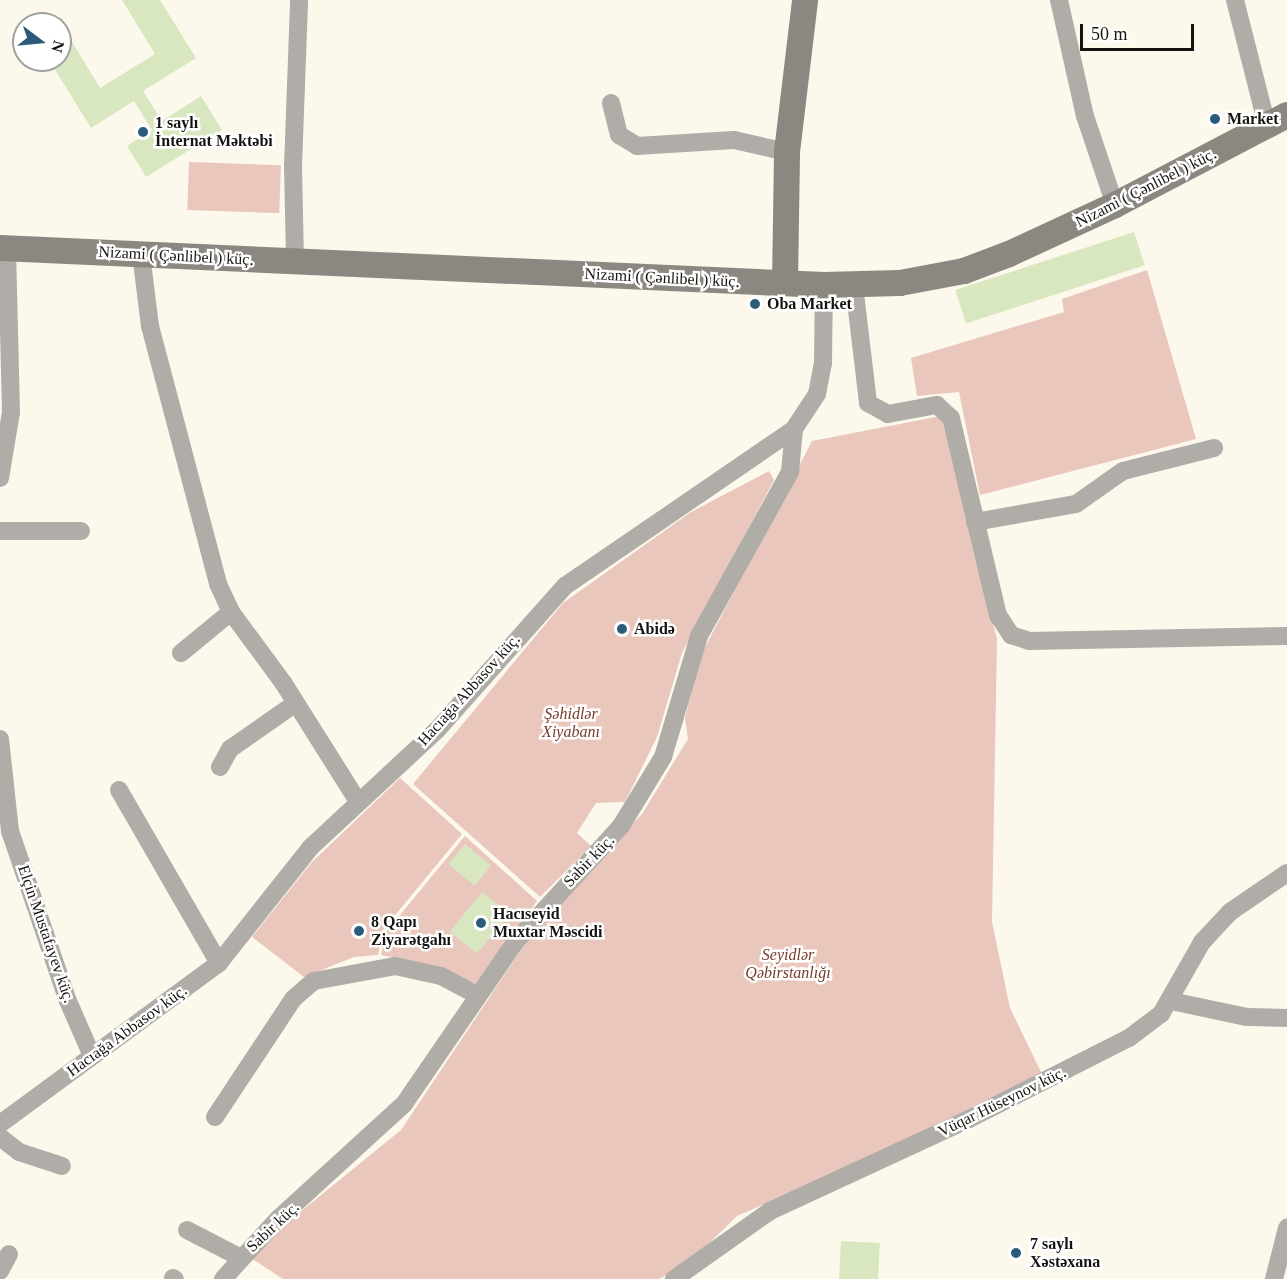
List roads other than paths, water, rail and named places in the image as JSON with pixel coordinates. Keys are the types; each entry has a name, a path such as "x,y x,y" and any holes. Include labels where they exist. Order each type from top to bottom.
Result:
{"main road":[{"path":"785,283 787,152 806,0"},
{"name":"Nizami ( Çənlibel ) küç.","path":"4,249 824,285 900,283 964,271 1115,205 1277,120"}],"street":[{"path":"296,261 293,167 299,0"},
{"path":"1059,0 1085,116 1115,205"},
{"path":"1235,0 1277,120"},
{"path":"611,103 619,135 637,146 734,140 787,152"},
{"path":"2,466 11,412 4,249"},
{"path":"141,254 150,326 201,529 231,612 296,703 357,800"},
{"name":"Hacıağa Abbasov küç.","path":"0,1124 219,963 311,847 357,800 437,730 565,586 794,429 819,384 824,285"},
{"path":"854,285 868,403 888,414 937,405 945,409 998,615 1011,635 1029,641 1287,636"},
{"name":"Sabir küç.","path":"223,1279 241,1258 404,1104 477,995 536,916 613,838 654,775 699,636 790,472 794,429"},
{"path":"975,522 1076,504 1123,471 1214,448"},
{"path":"0,531 81,531"},
{"path":"181,653 231,612"},
{"path":"220,767 230,749 296,703"},
{"name":"Elçin Mustafayev küç.","path":"0,747 10,831 68,1001 92,1056"},
{"path":"119,790 219,963"},
{"name":"Vüqar Hüseynov küç.","path":"674,1279 752,1221 1129,1038 1171,1001 1202,942 1230,912 1287,873"},
{"path":"215,1117 293,999 314,981 395,966 441,976 477,995"},
{"path":"1171,1001 1247,1017 1287,1018"},
{"path":"0,1137 19,1152 62,1166"},
{"path":"1274,1279 1287,1228"},
{"path":"187,1230 241,1258"},
{"path":"0,1271 9,1254"}],"place":[{"name":"Market","path":"1215,119"},
{"name":"1 saylı İnternat Məktəbi","path":"143,132"},
{"name":"Oba Market","path":"755,304"},
{"name":"Abidə","path":"622,629"},
{"name":"Hacıseyid Muxtar Məscidi","path":"481,923"},
{"name":"8 Qapı Ziyarətgahı","path":"359,931"},
{"name":"7 saylı Xəstəxana","path":"1016,1253"}],"park label":[{"name":"Şəhidlər Xiyabanı","path":"571,723"},
{"name":"Seyidlər Qəbirstanlığı","path":"788,964"}]}
